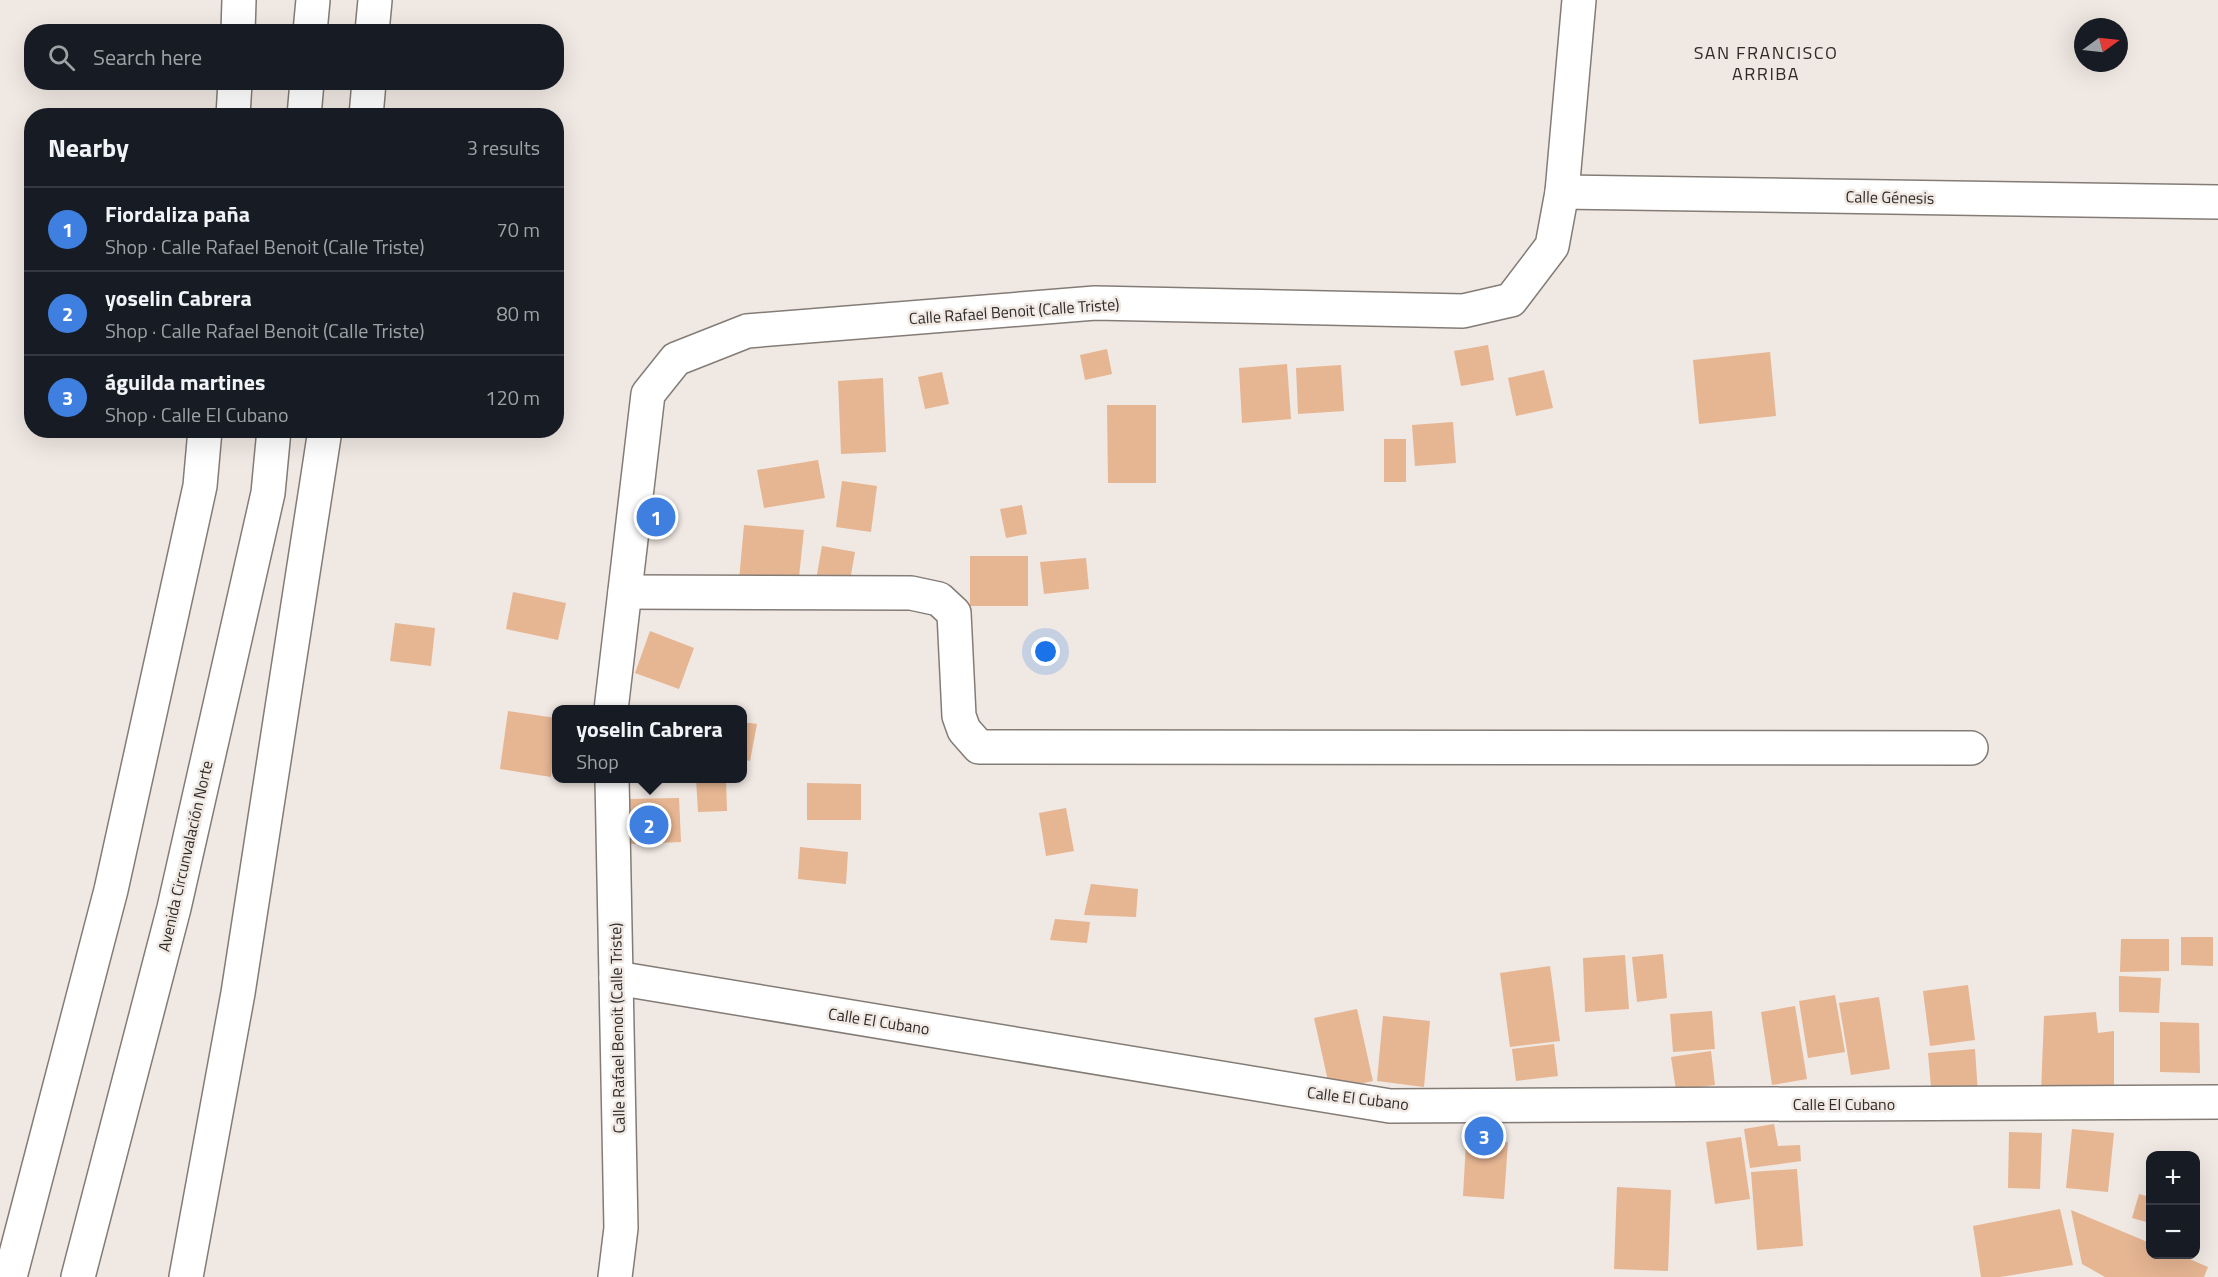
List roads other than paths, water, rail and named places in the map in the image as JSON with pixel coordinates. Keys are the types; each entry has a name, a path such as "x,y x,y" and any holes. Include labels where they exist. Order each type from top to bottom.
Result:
{"main road":[{"path":"238,24 239,0"},
{"path":"311,24 313,0"},
{"path":"373,24 375,0"},
{"name":"Calle Rafael Benoit (Calle Triste)","path":"612,705 648,394 676,359 747,331 1095,303 1462,311 1511,300 1552,246 1562,192 1579,0"},
{"path":"233,108 235,90"},
{"path":"305,108 306,90"},
{"path":"367,108 368,90"},
{"name":"Calle Génesis","path":"1562,192 2218,202"},
{"path":"10,1277 111,890 200,486 204,438"},
{"name":"Avenida Circunvalación Norte","path":"78,1277 174,908 268,493 273,438"},
{"path":"186,1277 238,993 324,438"},
{"path":"625,592 911,593 939,599 954,613 959,716 964,730 979,747 1971,748"},
{"name":"Calle Rafael Benoit (Calle Triste)","path":"612,783 621,1228 615,1277"},
{"name":"Calle El Cubano","path":"616,978 1390,1106 2218,1102"}],"place":[{"name":"Fiordaliza paña","path":"656,517"},
{"name":"yoselin Cabrera","path":"649,825"},
{"name":"águilda martines","path":"1484,1136"}],"district":[{"name":"SAN FRANCISCO ARRIBA","path":"1766,63"}]}
